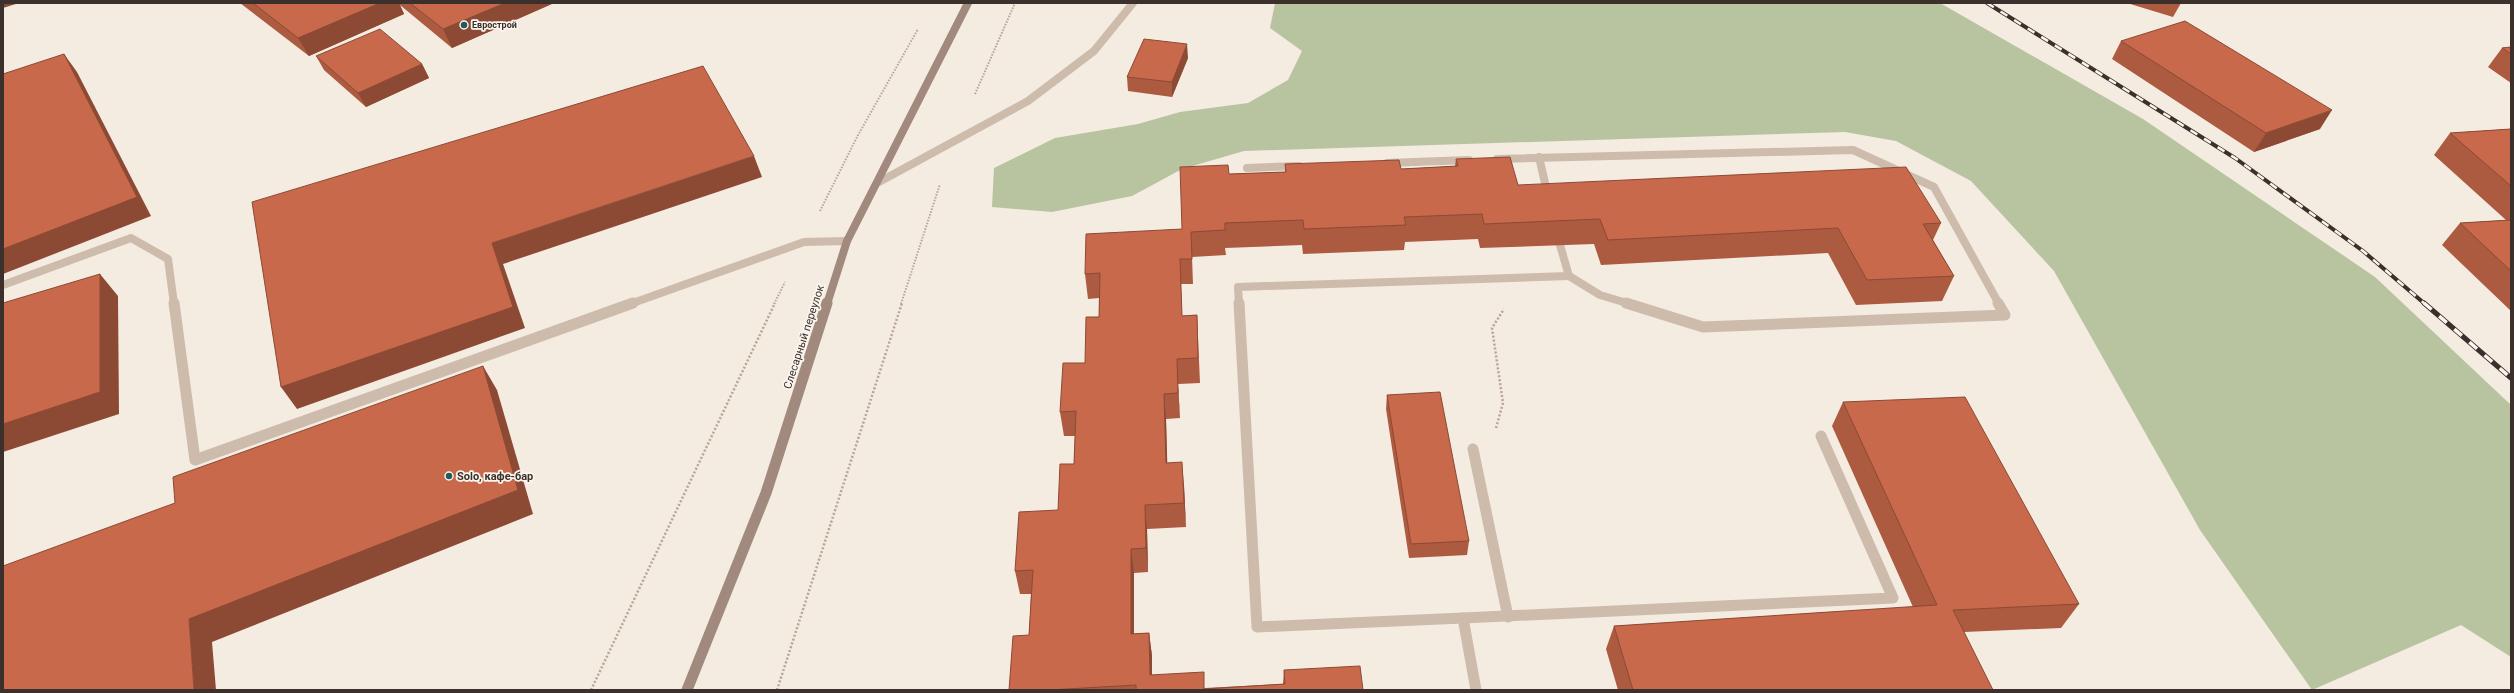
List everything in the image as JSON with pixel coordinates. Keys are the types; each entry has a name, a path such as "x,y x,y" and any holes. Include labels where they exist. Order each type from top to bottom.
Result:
{"main road":[{"name":"Слесарный переулок","path":"687,690 766,493 847,242 879,182 968,3"}],"lane":[{"path":"879,182 1028,101 1094,51 1133,3"},
{"path":"1373,163 1539,157 1853,150 1934,187 2005,315 1703,327 1600,295 1569,276 1238,287 1257,627 1508,617 1893,598 1821,436"},
{"path":"1539,157 1550,208"},
{"path":"1247,168 1310,166"},
{"path":"3,285 131,238 168,259 194,460 804,242 847,242"},
{"path":"1560,245 1569,276"},
{"path":"1474,449 1508,617"},
{"path":"1463,618 1476,690"}],"path":[{"path":"777,690 953,142 1015,3"},
{"path":"591,690 804,242 858,137 921,23"},
{"path":"1474,449 1496,428 1504,403 1492,328"}],"green space":[{"path":"1275,3 1940,3 2143,119 2375,277 2511,405 2511,657 2461,625 2312,690 2200,530 2054,271 1971,181 1896,141 1845,132 1244,151 1182,169 1132,196 1052,212 992,207 994,168 1055,138 1138,124 1180,112 1248,103 1288,80 1302,51 1270,28"}],"building":[{"path":"253,3 380,3 298,38"},
{"path":"410,3 505,3 443,29"},
{"path":"2185,21 2332,110 2266,133 2121,41"},
{"path":"380,29 422,64 358,93 316,56"},
{"path":"1144,39 1187,44 1172,82 1127,77"},
{"path":"2511,47 2511,54 2502,48"},
{"path":"64,54 137,197 3,249 3,74"},
{"path":"703,66 754,156 492,243 513,307 281,387 252,202"},
{"path":"2511,129 2511,186 2450,133"},
{"path":"1510,157 1518,185 1906,167 1941,223 1923,224 1954,276 1867,280 1838,228 1608,240 1600,219 1484,224 1482,214 1404,217 1406,225 1304,229 1303,220 1225,223 1225,230 1191,232 1192,259 1180,259 1182,316 1197,315 1198,358 1177,359 1178,393 1164,394 1166,463 1182,462 1184,503 1145,505 1146,548 1131,549 1131,634 1149,633 1150,675 1204,672 1204,689 1285,684 1284,670 1360,666 1363,690 1136,690 1136,685 1049,690 1009,690 1013,636 1029,635 1033,570 1015,571 1019,512 1058,510 1060,464 1074,464 1076,411 1060,412 1063,363 1085,363 1086,317 1099,317 1100,273 1085,274 1086,234 1182,229 1180,167 1228,165 1229,174 1286,172 1285,164 1399,160 1401,169 1458,166 1456,159"},
{"path":"2511,220 2511,271 2460,223"},
{"path":"100,274 100,392 3,424 3,303"},
{"path":"483,366 518,490 189,619 194,690 3,690 3,566 175,503 173,477"},
{"path":"1440,392 1469,541 1411,544 1387,395"},
{"path":"1965,397 2079,604 1953,610 1993,690 1633,690 1614,626 1937,605 1843,402"}],"railway":[{"path":"1987,3 2235,158 2363,251 2425,304"},
{"path":"2424,303 2511,378"}],"place":[{"name":"Еврострой","path":"464,25"},
{"name":"Solo, кафе-бар","path":"449,476"}]}
